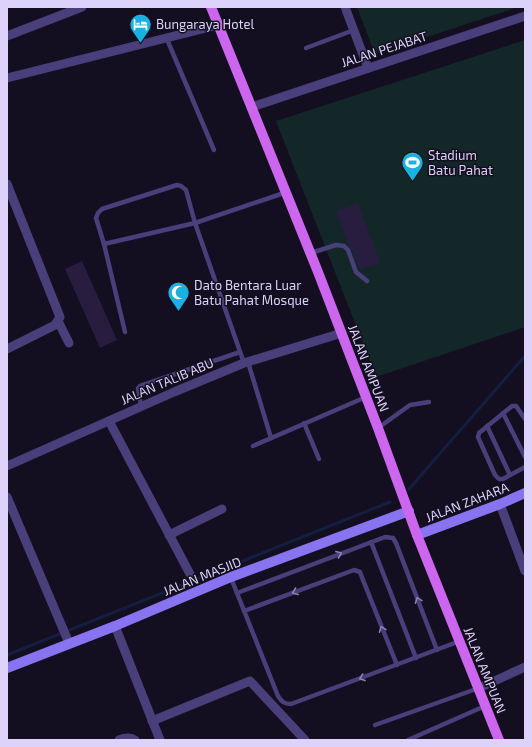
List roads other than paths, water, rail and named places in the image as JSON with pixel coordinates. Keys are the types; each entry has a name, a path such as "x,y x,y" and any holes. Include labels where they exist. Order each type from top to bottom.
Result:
{"main road":[{"name":"JALAN AMPUAN","path":"211,7 311,253 417,535 499,740"}],"street":[{"path":"7,36 80,7"},
{"path":"345,7 368,68"},
{"name":"JALAN PEJABAT","path":"252,107 525,16"},
{"path":"7,78 218,25"},
{"path":"7,184 60,317 55,324 7,348"},
{"path":"58,321 69,343"},
{"name":"JALAN TALIB ABU","path":"7,466 246,362 342,333"},
{"path":"109,421 190,574"},
{"name":"JALAN ZAHARA","path":"417,535 525,493"},
{"path":"7,497 67,639"},
{"path":"500,504 525,571"},
{"path":"170,534 222,509"},
{"name":"JALAN MASJID","path":"7,668 67,639 115,626 231,577 409,511"},
{"path":"115,626 160,740"},
{"path":"479,688 525,667"},
{"path":"152,722 250,681 305,740"},
{"path":"119,740 125,738 135,740"}],"lane":[{"path":"306,48 354,30"},
{"path":"166,37 214,150"},
{"path":"125,332 104,244 96,218 102,209 177,185 181,186 186,190 195,223 240,352 246,362 271,438"},
{"path":"104,244 195,223 287,192"},
{"path":"311,253 336,246 344,246 348,250 356,272 367,281"},
{"path":"142,406 138,388 140,386 240,352"},
{"path":"253,446 366,397"},
{"path":"378,428 410,404 429,402"},
{"path":"525,419 516,406 512,406 479,433 478,437 495,475 499,479 503,479 525,467"},
{"path":"503,414 525,457"},
{"path":"304,423 319,459"},
{"path":"487,426 510,475"},
{"path":"237,593 385,537 392,538 396,543 438,650"},
{"path":"371,542 416,658"},
{"path":"244,612 354,570 360,572 396,665"},
{"path":"231,577 278,696 282,702 286,704 292,704 460,642"},
{"path":"375,725 479,688"},
{"path":"408,740 486,706"}],"waterway":[{"path":"409,489 525,356"},
{"path":"7,655 390,502"}],"place":[{"name":"Bungaraya Hotel","path":"141,44"},
{"name":"Stadium Batu Pahat","path":"413,182"},
{"name":"Dato Bentara Luar Batu Pahat Mosque","path":"179,312"}]}
